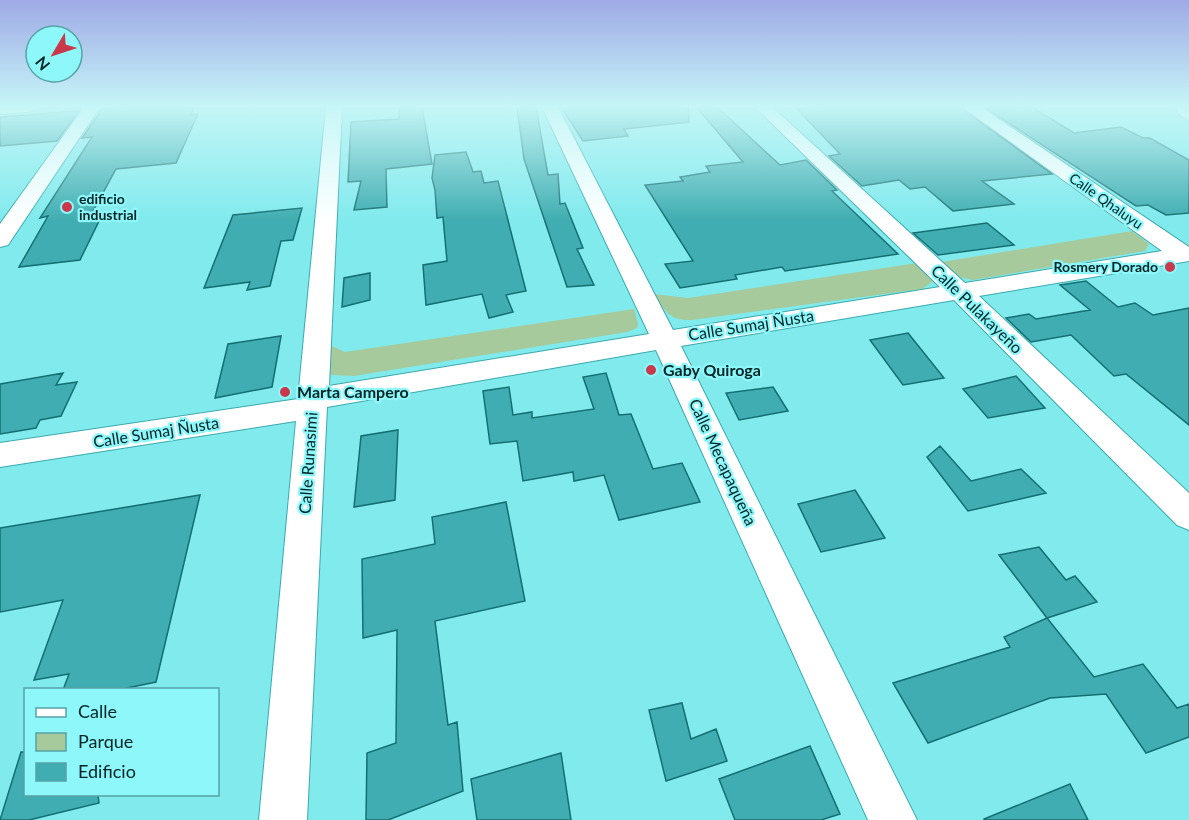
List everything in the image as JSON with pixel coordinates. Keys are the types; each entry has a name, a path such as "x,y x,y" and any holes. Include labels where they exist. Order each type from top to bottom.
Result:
{"street":[{"path":"0,240 66,145"},
{"name":"Calle Runasimi","path":"283,820 331,145"},
{"name":"Calle Mecapaqueña","path":"569,145 664,338 893,820"},
{"name":"Calle Pulakayeño","path":"804,145 961,293 1189,515"},
{"name":"Calle Qhaluyu","path":"1026,145 1186,254"},
{"name":"Calle Sumaj Ñusta","path":"0,455 313,403 664,338 961,293 1186,254"}],"green space":[{"path":"1132,231 1149,244 1145,251 973,280 954,276 942,262"},
{"path":"917,263 932,277 932,282 922,289 692,320 678,319 668,314 654,294 688,298"},
{"path":"634,309 637,328 627,332 354,376 332,375 325,370 325,347 332,346 345,352"}],"building":[{"path":"87,145 184,145 176,163 116,169 91,215 103,213 80,260 19,267 48,216 40,218"},
{"path":"350,145 429,145 432,164 386,169 387,207 354,210 361,181 348,182"},
{"path":"522,145 543,145 548,175 558,174 560,204 565,203 583,248 577,249 594,285 567,287 524,159"},
{"path":"729,145 759,145 780,165 806,160 837,190 832,191 898,254 785,271 782,267 735,275 737,279 680,288 665,264 693,261 645,185 683,181 680,177 710,172 706,166 743,162"},
{"path":"832,145 1013,145 1052,174 982,181 1014,204 953,211 925,187 910,189 899,180 862,186 829,156 840,154"},
{"path":"1043,145 1163,145 1189,160 1189,213 1166,215 1148,205 1136,206"},
{"path":"466,152 473,172 481,171 484,183 498,181 526,291 506,295 513,312 489,318 482,294 426,305 423,265 447,261 443,217 437,218 432,178 435,155"},
{"path":"302,208 293,240 281,241 270,286 247,290 250,282 204,288 233,215"},
{"path":"987,223 1014,245 938,255 913,233"},
{"path":"370,273 370,300 342,307 344,278"},
{"path":"1086,281 1118,307 1135,303 1153,315 1189,308 1189,425 1126,374 1114,376 1071,335 1031,342 1006,318 1029,314 1036,319 1090,310 1060,285"},
{"path":"908,333 944,378 903,385 870,340"},
{"path":"281,336 272,387 215,398 228,344"},
{"path":"63,373 56,385 77,382 61,416 40,420 36,428 0,434 0,384"},
{"path":"606,373 619,415 631,414 653,469 682,463 700,502 619,520 604,475 574,481 573,472 523,481 517,441 490,444 483,391 509,387 513,415 532,412 532,418 594,409 583,377"},
{"path":"1016,376 1045,408 988,418 963,389"},
{"path":"773,387 788,411 739,420 726,393"},
{"path":"398,430 395,500 354,507 361,436"},
{"path":"940,446 971,481 1021,469 1046,493 968,511 927,457"},
{"path":"855,490 885,538 821,552 798,504"},
{"path":"200,495 156,682 127,688 64,688 69,674 34,680 63,600 0,612 0,528"},
{"path":"506,502 525,601 435,621 448,725 457,722 463,791 388,820 366,820 367,753 396,743 397,630 363,638 362,559 435,544 432,517"},
{"path":"1039,547 1066,580 1075,576 1097,602 1047,618 999,555"},
{"path":"1047,618 1094,677 1143,664 1177,708 1189,704 1189,737 1146,753 1106,694 1050,698 928,743 893,683 1010,647 1004,637"},
{"path":"682,703 691,739 716,729 727,761 666,781 649,710"},
{"path":"810,746 840,814 821,820 735,820 719,779"},
{"path":"21,752 24,752 24,796 98,796 99,803 29,820 0,820"},
{"path":"561,753 571,820 477,820 471,779"},
{"path":"1070,784 1088,820 984,820 984,819"}],"place":[{"name":"edificio industrial","path":"67,207"},
{"name":"Rosmery Dorado","path":"1170,267"},
{"name":"Gaby Quiroga","path":"651,370"},
{"name":"Marta Campero","path":"285,392"}]}
